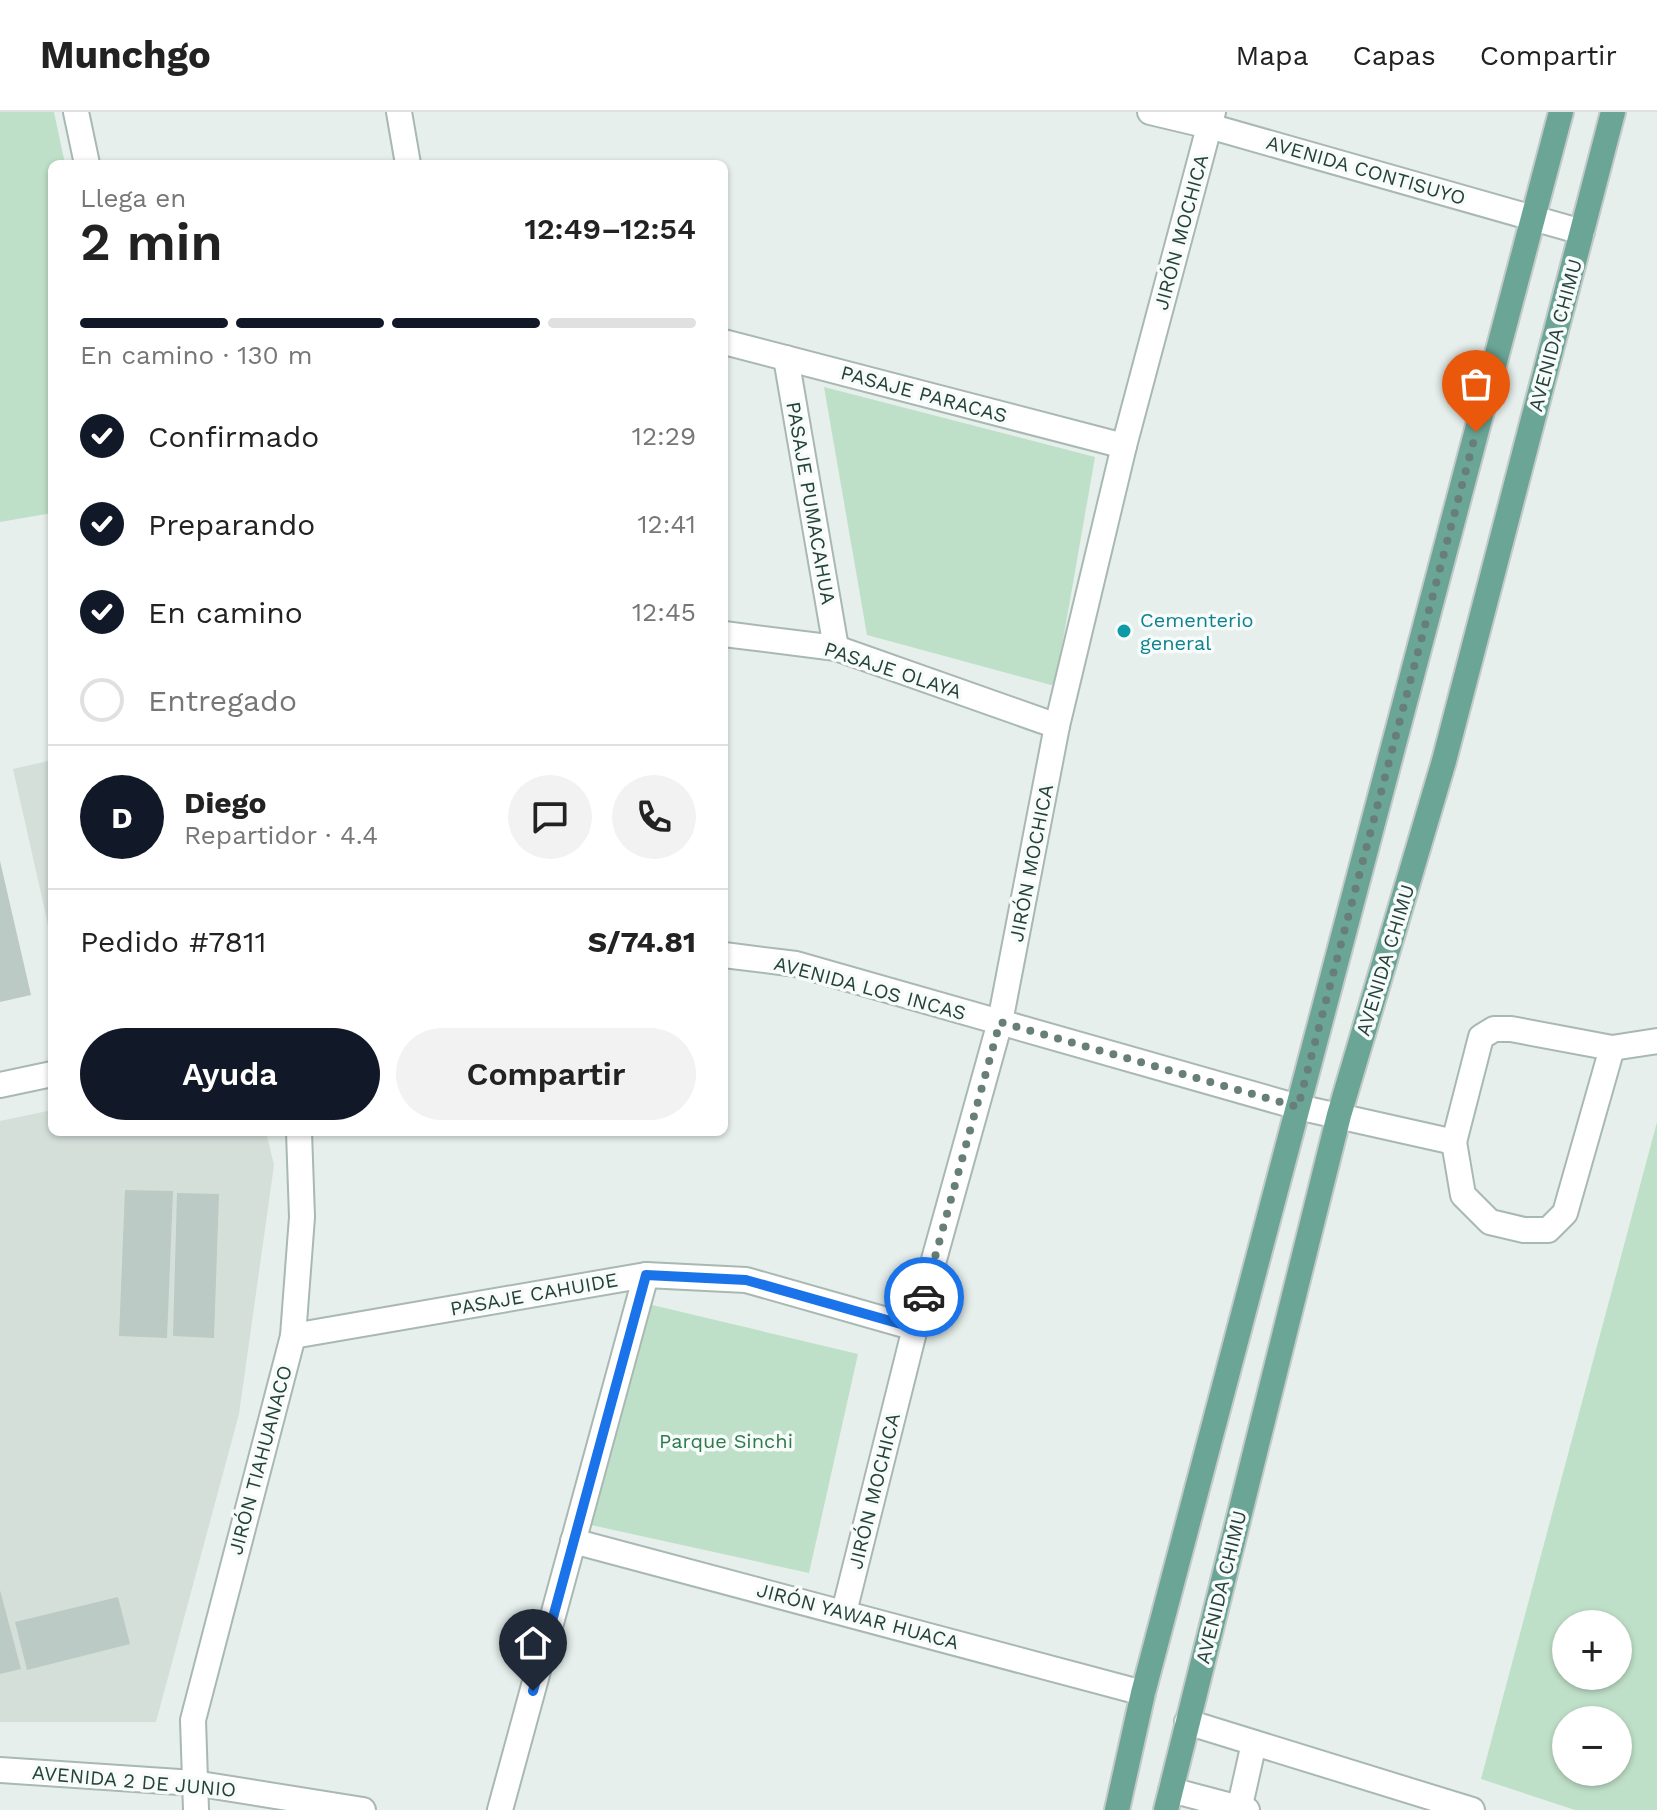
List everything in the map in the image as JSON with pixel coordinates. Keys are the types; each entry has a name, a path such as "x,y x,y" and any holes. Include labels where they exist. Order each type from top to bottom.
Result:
{"main road":[{"path":"1117,1810 1143,1693 1561,112"},
{"name":"AVENIDA CHIMU","path":"1168,1800 1339,1115 1444,761 1613,112"}],"street":[{"path":"76,112 86,160"},
{"path":"399,112 407,160"},
{"name":"AVENIDA CONTISUYO","path":"1150,112 1211,119 1582,232"},
{"name":"JIRÓN MOCHICA","path":"844,1612 915,1328 1000,1022 1057,726 1124,446 1211,119"},
{"name":"PASAJE PARACAS","path":"728,343 1124,446"},
{"name":"PASAJE PUMACAHUA","path":"786,358 836,648"},
{"name":"PASAJE OLAYA","path":"728,634 836,648 1057,726"},
{"name":"AVENIDA LOS INCAS","path":"728,956 796,964 1298,1107 1454,1142"},
{"path":"1612,1048 1565,1213 1548,1230 1524,1230 1490,1222 1463,1195 1454,1142 1481,1037 1494,1029 1511,1029 1612,1048 1657,1041"},
{"path":"0,1085 48,1075"},
{"name":"JIRÓN TIAHUANACO","path":"196,1810 193,1720 293,1336 302,1217 299,1136"},
{"path":"500,1810 646,1275"},
{"name":"PASAJE CAHUIDE","path":"293,1336 646,1275 746,1280 915,1328"},
{"name":"JIRÓN YAWAR HUACA","path":"573,1541 1143,1693"},
{"path":"1187,1722 1472,1810"},
{"path":"1168,1800 1242,1809 1254,1743"},
{"name":"AVENIDA 2 DE JUNIO","path":"0,1770 194,1783 363,1810"}],"shaded area":[{"path":"48,761 48,924 13,769"},
{"path":"48,1111 48,1136 267,1136 274,1165 239,1414 156,1722 0,1722 0,1121"}],"green space":[{"path":"0,112 54,112 64,160 48,160 48,514 0,522"},
{"path":"824,387 1095,457 1055,686 867,635"},
{"path":"1657,1122 1657,1810 1575,1810 1481,1779"},
{"name":"Parque Sinchi","path":"648,1304 858,1354 809,1573 591,1525"}],"building":[{"path":"0,861 31,995 0,1002"},
{"path":"125,1190 173,1191 167,1338 119,1336"},
{"path":"177,1193 219,1194 214,1338 173,1336"},
{"path":"0,1590 21,1669 0,1674"},
{"path":"118,1597 130,1644 27,1670 15,1622"}],"way so far":[{"path":"924,1297 1000,1022 1298,1107 1476,432"}],"place":[{"name":"Cementerio general","path":"1124,631"}],"route":[{"path":"533,1691 646,1275 746,1280 915,1328 924,1297"}]}
